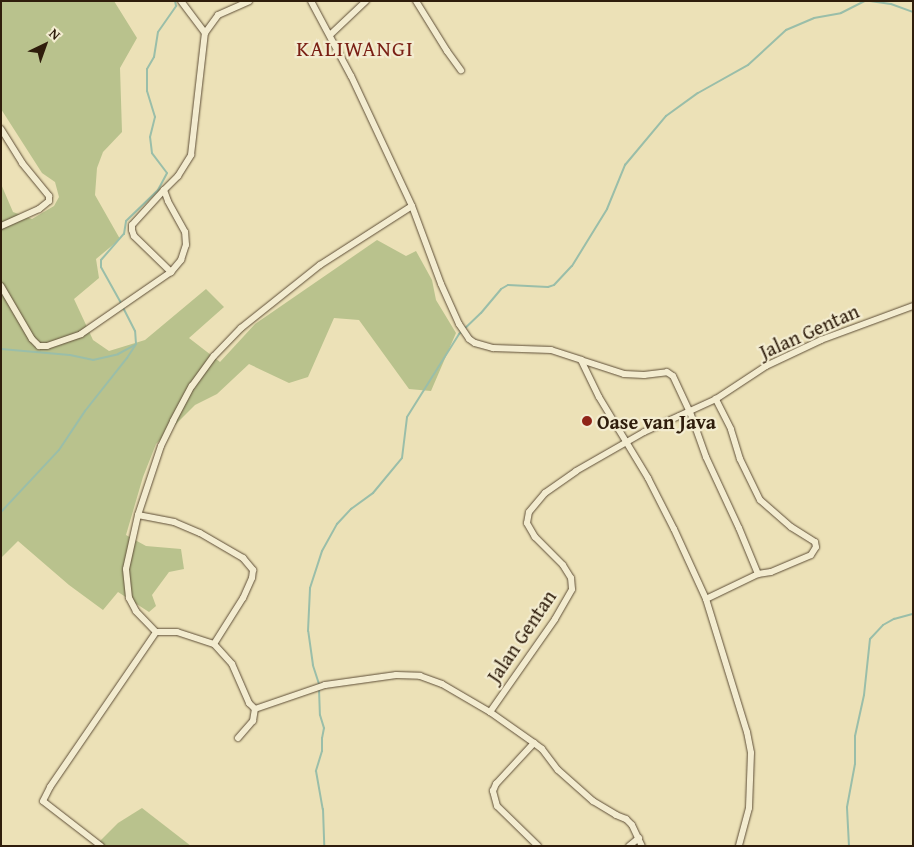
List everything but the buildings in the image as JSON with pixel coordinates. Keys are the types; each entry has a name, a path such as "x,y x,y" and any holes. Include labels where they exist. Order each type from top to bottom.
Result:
{"street":[{"path":"181,1 205,33"},
{"path":"171,272 134,236 132,225 178,176 191,155 205,33 218,14 249,1"},
{"path":"311,1 330,35 412,206 441,284 465,333 475,343 493,348 551,350 624,374 644,375 667,372 676,381 690,412 706,457 740,528 758,574"},
{"path":"330,35 366,1"},
{"path":"416,1 461,70"},
{"path":"1,129 22,163 49,196 49,201 39,209 1,226"},
{"path":"1,286 32,339 39,346 47,346 81,334 171,272 181,260 186,245 185,232 164,190"},
{"path":"255,709 249,703 232,664 214,644 177,632 156,632 136,611 129,598 126,569 138,515 162,446 173,421 192,386 214,356 241,328 320,265 412,206"},
{"name":"Jalan Gentan","path":"642,846 626,818 616,815 593,801 558,770 542,749 534,742 490,712 555,619 572,589 571,578 564,565 535,537 527,523 529,512 545,493 576,471 626,441 716,399 766,366 821,340 913,306"},
{"path":"581,360 599,397 626,441 674,529 706,599 728,665 750,753 749,808 739,846"},
{"path":"706,599 758,574 771,572 811,555 816,547 815,542 791,527 760,500 740,459 730,429 716,399"},
{"path":"138,515 174,522 200,532 243,558 253,570 252,578 243,598 214,644"},
{"path":"101,846 43,802 50,787 156,632"},
{"path":"255,709 325,686 396,675 420,676 459,692 490,712"},
{"path":"238,738 253,721 255,709"},
{"path":"534,742 496,784 493,791 497,806 538,846"},
{"path":"629,846 639,838"}],"green space":[{"path":"1,1 114,1 137,38 120,68 122,132 103,152 97,168 95,195 120,239 96,259 99,278 74,299 93,340 109,351 145,340 206,289 224,307 189,338 220,362 255,324 377,240 406,256 416,251 432,280 436,300 456,333 431,391 409,389 359,320 334,318 308,377 289,383 249,364 217,394 195,405 156,444 143,477 126,535 146,546 181,549 184,569 169,572 152,595 156,606 149,612 118,592 103,610 69,585 18,541 1,558 1,184 13,212 32,219 54,206 59,197 55,182 42,173 1,109"},
{"path":"142,808 191,846 95,846 118,823"}],"waterway":[{"path":"121,303 101,267 101,260 124,234 126,221 158,190 167,173 152,153 150,137 155,117 147,91 147,69 154,57 158,32 176,6 175,1"},
{"path":"319,684 313,665 308,631 310,588 322,551 337,524 351,509 373,493 402,458 407,417 459,334 481,313 501,289 508,285 548,287 554,285 572,266 607,209 625,165 666,116 698,93 748,65 786,30 814,18 841,13 865,1"},
{"path":"870,1 891,4 913,12"},
{"path":"1,512 59,450 85,411 136,344 135,331 123,307"},
{"path":"1,349 70,355 93,360 118,354 135,345"},
{"path":"849,846 847,807 855,764 855,736 864,695 870,639 883,625 894,619 913,614"},
{"path":"319,689 320,715 324,728 322,751 316,771 323,809 324,846"}],"place":[{"name":"Oase van Java","path":"587,421"}],"district":[{"name":"KALIWANGI","path":"355,49"}]}
